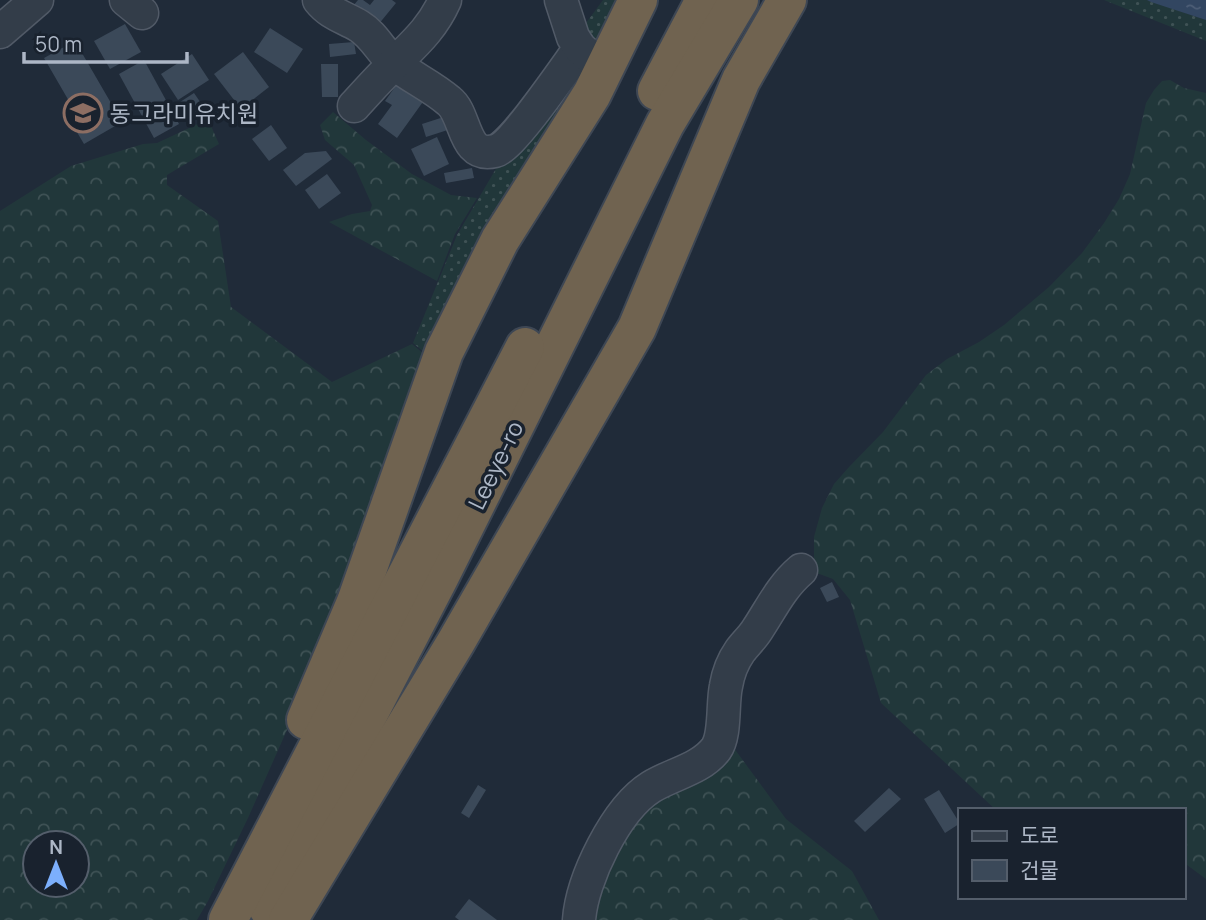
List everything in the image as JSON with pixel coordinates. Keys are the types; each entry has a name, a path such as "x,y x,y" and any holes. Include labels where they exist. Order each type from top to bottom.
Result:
{"highway":[{"path":"226,920 356,602 444,352 500,240 592,94 638,0"},
{"path":"288,920 456,642 637,328 741,80 787,0"},
{"name":"Leeye-ro","path":"226,920 687,33 725,4"},
{"name":"Leeye-ro","path":"262,920 439,578 725,4"}],"street":[{"path":"0,32 37,0"},
{"path":"318,0 332,13 360,26 394,64 453,103 467,138 484,152 503,148 587,54 573,37 562,0"},
{"path":"354,106 428,30 445,0"},
{"path":"579,920 583,894 589,878 624,812 650,788 695,765 716,749 720,741 725,689 739,652 755,633 781,590 801,570"}],"green space":[{"path":"603,0 634,0 431,358 413,343 457,235 497,167 567,74 580,31"},
{"path":"1104,0 1147,0 1206,20 1206,41"},
{"path":"1170,80 1184,88 1206,93 1206,879 1185,863 1185,808 994,808 881,703 850,600 833,579 814,572 814,537 822,508 834,484 883,432 926,375 947,359 1004,325 1049,287 1082,253 1104,223 1130,174 1146,103 1162,81"},
{"path":"333,112 412,174 451,195 477,198 455,234 437,281 329,222 370,211 372,205 354,165 325,140 320,125"},
{"path":"202,122 211,126 219,144 167,175 167,185 218,221 231,307 332,382 412,344 430,359 318,660 248,818 197,920 0,920 0,211 71,166 143,144 157,143"},
{"path":"728,740 786,819 852,871 879,920 588,920 624,827"}],"water":[{"path":"1147,0 1206,0 1206,20 1151,2"}],"building":[{"path":"358,0 370,5 374,0 392,0 396,3 378,25 353,6"},
{"path":"125,24 141,52 110,69 94,41"},
{"path":"270,28 303,49 287,73 254,52"},
{"path":"75,41 122,122 84,144 65,112 73,108 44,58"},
{"path":"354,42 356,54 330,57 329,44"},
{"path":"243,52 269,87 241,109 214,74"},
{"path":"192,54 209,80 178,100 161,74"},
{"path":"144,60 179,124 154,138 119,74"},
{"path":"321,64 338,64 338,97 322,97"},
{"path":"400,80 425,99 397,138 378,124 392,105 385,101"},
{"path":"194,93 207,112 189,123 177,104"},
{"path":"453,114 457,127 426,137 422,124"},
{"path":"271,125 287,148 269,161 252,139"},
{"path":"437,137 449,164 424,176 411,149"},
{"path":"326,151 332,159 296,186 283,170 305,153"},
{"path":"472,168 474,178 446,183 444,173"},
{"path":"327,174 341,193 319,209 305,190"},
{"path":"832,582 839,597 827,602 820,588"},
{"path":"478,785 486,790 469,818 461,813"},
{"path":"889,788 901,799 865,832 854,821"},
{"path":"939,790 958,825 945,833 924,799"},
{"path":"469,899 497,920 459,920 455,917"}],"place":[{"name":"동그라미유치원","path":"83,113"}]}
